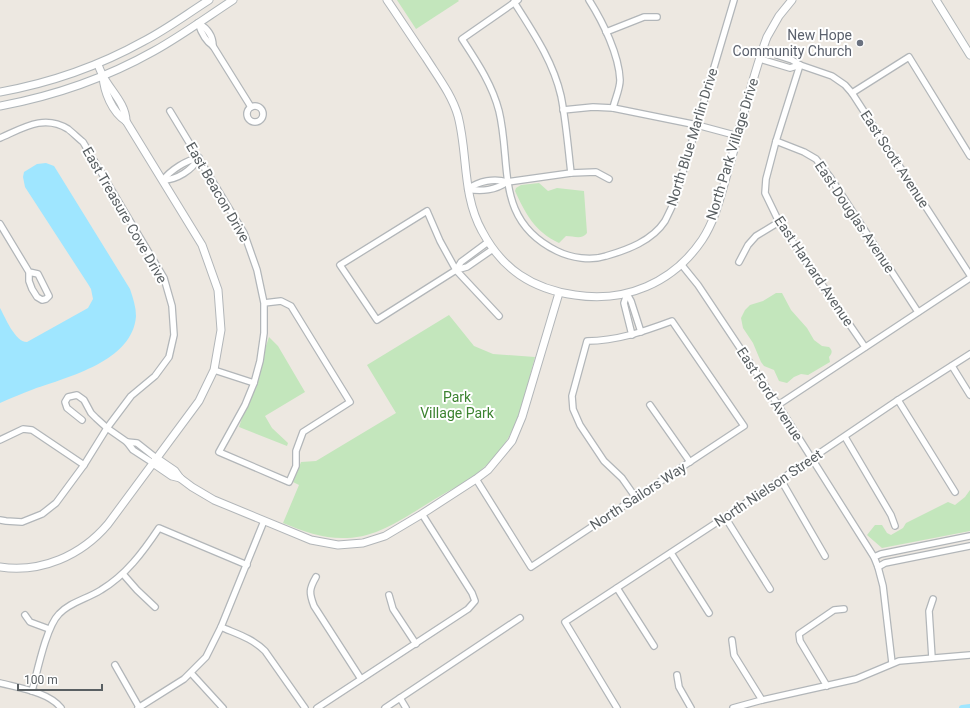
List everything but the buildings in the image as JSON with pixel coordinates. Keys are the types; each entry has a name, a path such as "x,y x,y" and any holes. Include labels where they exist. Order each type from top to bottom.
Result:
{"street":[{"path":"0,92 60,78 98,64 157,34 209,0"},
{"path":"0,106 50,94 103,76 154,51 233,0"},
{"name":"North Park Village Drive","path":"387,0 439,77 452,102 460,126 468,189 476,219 488,242 512,269 526,280 559,293 586,297 606,297 627,294 654,284 681,264 702,240 716,212 767,36 792,0"},
{"path":"589,0 606,32 618,64 620,82 613,108"},
{"name":"North Blue Marlin Drive","path":"516,1 462,39 482,69 498,111 507,182 514,207 528,230 546,246 567,256 598,259 621,252 646,240 664,222 674,202 734,0"},
{"path":"936,0 970,56"},
{"path":"516,1 542,46 558,86 563,110 571,172"},
{"path":"606,32 644,17 657,17"},
{"path":"198,23 200,31 208,43 213,46 251,107"},
{"name":"East Scott Avenue","path":"762,50 832,76 845,85 852,93 970,276"},
{"path":"852,93 909,57 970,156"},
{"name":"East Scott Avenue","path":"760,59 790,68 800,65"},
{"path":"0,567 21,569 43,565 65,558 84,547 93,539 108,524 199,400 214,370 221,330 218,290 202,245 126,121 126,113 103,76 98,64"},
{"path":"776,141 800,65"},
{"path":"563,110 593,107 613,108 697,125 738,136"},
{"name":"East Beacon Drive","path":"170,111 244,233 257,270 264,303 264,333 260,361 254,383 245,405 218,452 289,482 296,466 296,451 303,432 350,402 291,306 281,301 264,303"},
{"name":"East Treasure Cove Drive","path":"0,138 25,126 47,121 68,129 82,142 164,278 172,306 174,334 169,357 155,376 131,396 107,428 84,465 56,503 42,514 22,522 6,522 0,520"},
{"name":"East Harvard Avenue","path":"776,141 766,179 765,193 779,222 865,347"},
{"name":"East Douglas Avenue","path":"776,141 816,158 918,312"},
{"path":"163,180 172,180 194,166 199,158"},
{"path":"468,189 476,183 500,180 507,182 571,172 596,172 609,180"},
{"path":"493,249 468,268 456,270 377,320 340,264 427,211 440,241 456,270 499,316"},
{"path":"739,262 748,245 756,236 779,222"},
{"path":"0,224 28,272 32,289 37,297 42,300 46,299 49,296 38,274 28,272"},
{"path":"456,270 461,262 488,242"},
{"name":"East Ford Avenue","path":"681,264 698,285 778,405 874,557 883,586 892,663"},
{"path":"778,405 970,276"},
{"path":"82,420 67,408 65,402 68,397 77,395 84,400 91,413 107,428 127,442 137,443 155,461 175,471 180,478 200,493 214,500 311,540 338,545 363,543 385,536 476,480 488,470 512,442 518,430 559,293"},
{"path":"627,294 631,301 641,332 609,339 587,341 572,396 573,409 580,425 604,461 622,478 636,498"},
{"path":"627,294 624,303 632,335"},
{"name":"North Sailors Way","path":"476,480 531,567 744,426 672,321 641,332"},
{"name":"North Nielson Street","path":"617,708 566,622 845,437 898,400 970,354"},
{"path":"952,366 970,396"},
{"path":"214,370 254,383"},
{"path":"898,400 954,492"},
{"path":"650,405 690,462"},
{"path":"0,440 23,429 32,430 84,465"},
{"path":"845,437 891,514 895,526"},
{"path":"780,480 825,556"},
{"path":"317,708 468,609 475,601 472,593 422,514"},
{"path":"725,517 770,589"},
{"path":"115,665 138,708 191,673 206,657 221,628 264,521"},
{"path":"32,691 49,629 58,615 68,606 88,598 102,590 123,574 146,548 159,528 247,565"},
{"path":"874,557 881,554 970,536"},
{"path":"878,567 885,563 970,546"},
{"path":"671,553 710,613"},
{"path":"123,574 155,607"},
{"path":"316,577 310,587 314,606 361,679"},
{"path":"617,588 654,646"},
{"path":"389,595 393,609 416,644"},
{"path":"932,658 929,611 933,599"},
{"path":"827,686 800,641 799,634 834,610 844,609"},
{"path":"25,615 30,622 49,629"},
{"path":"385,708 520,618"},
{"path":"221,628 249,638 257,643 265,651 305,708"},
{"path":"732,640 734,655 762,700"},
{"path":"733,708 856,679 892,663 970,655"},
{"path":"191,673 223,708"},
{"path":"677,675 679,687 691,708"},
{"path":"0,683 32,691 52,699 61,708"},
{"path":"400,698 406,708"}],"green space":[{"path":"397,0 458,0 459,1 416,29"},
{"path":"539,183 548,191 557,188 584,191 587,233 585,235 580,237 566,236 559,243 551,239 537,228 527,214 515,191 516,188 521,185"},
{"path":"776,293 782,293 791,310 807,328 814,340 822,346 829,347 832,351 829,357 830,362 808,375 801,374 794,377 787,383 779,381 774,370 764,366 761,362 753,343 743,328 741,318 745,310 750,305 763,301"},
{"name":"Park Village Park","path":"449,315 474,346 493,354 535,357 517,421 507,440 492,460 464,482 404,518 371,534 347,538 322,536 283,523 299,485 293,482 301,462 316,461 396,413 367,365"},
{"path":"269,337 278,346 305,392 265,416 272,428 288,443 287,446 239,427"},
{"path":"970,490 970,531 882,548 867,535 875,525 882,525 887,533 891,535 903,528 906,523 948,502 955,505 965,497"}],"water":[{"path":"46,163 54,166 130,289 136,316 132,332 124,345 97,365 0,403 0,308 18,338 27,342 88,308 93,299 91,289 88,284 25,187 23,177 24,172 37,164"}],"waterway":[{"path":"962,708 970,707"}],"place":[{"name":"New Hope Community Church","path":"860,43"}]}
